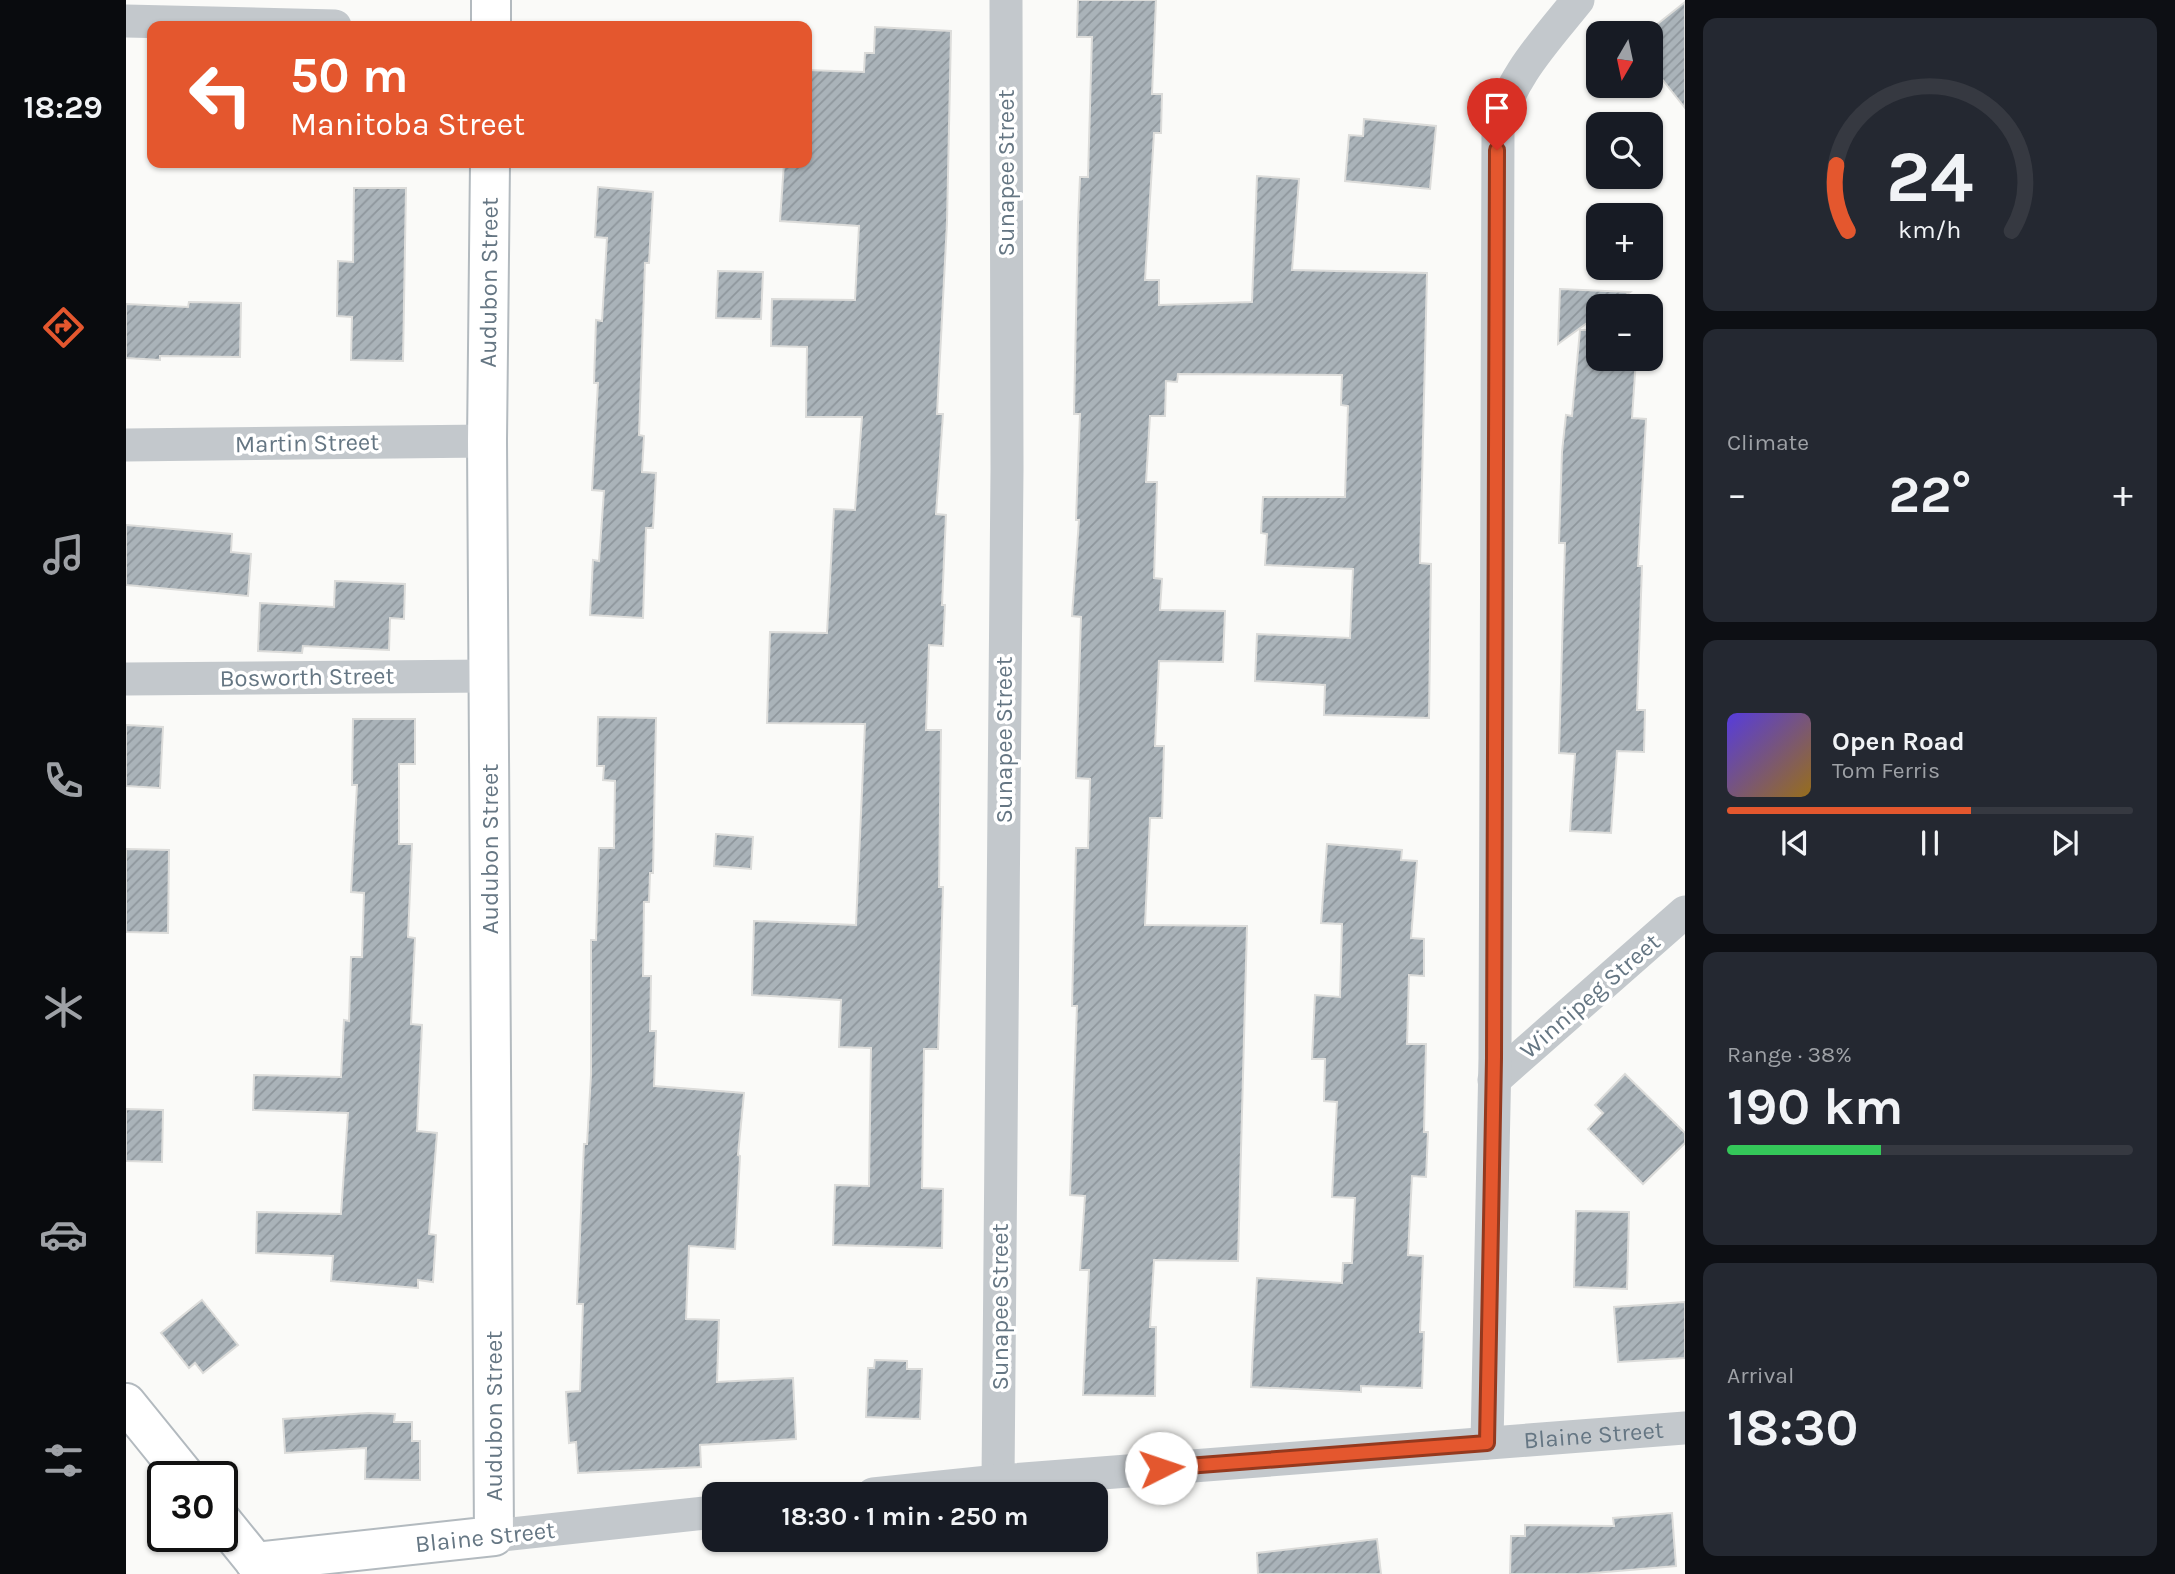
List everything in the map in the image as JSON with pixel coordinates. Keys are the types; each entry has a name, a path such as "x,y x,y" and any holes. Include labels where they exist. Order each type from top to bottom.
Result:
{"street":[{"path":"491,0 491,21"},
{"name":"Sunapee Street","path":"998,1481 1007,483 1006,0"},
{"path":"1487,1443 1494,1080 1498,130 1502,110 1512,89 1578,0"},
{"path":"126,21 147,22"},
{"name":"Audubon Street","path":"490,168 487,441 494,1536"},
{"name":"Martin Street","path":"126,445 487,441"},
{"name":"Bosworth Street","path":"126,679 489,676"},
{"name":"Winnipeg Street","path":"1494,1080 1685,912"},
{"path":"126,1403 173,1461"},
{"name":"Blaine Street","path":"988,1482 1685,1428"},
{"name":"Blaine Street","path":"260,1568 494,1536 702,1513"},
{"path":"238,1541 260,1568"}],"building":[{"path":"1078,0 1156,0 1152,94 1162,94 1161,133 1154,133 1145,280 1159,280 1159,305 1252,302 1257,176 1299,179 1292,270 1427,273 1420,563 1431,564 1429,718 1324,715 1325,685 1255,681 1257,634 1350,638 1353,569 1265,565 1267,534 1261,533 1263,497 1345,497 1348,406 1341,405 1342,375 1178,374 1177,382 1166,381 1165,416 1150,416 1146,482 1157,482 1154,578 1162,579 1160,610 1225,611 1223,662 1159,661 1155,746 1164,746 1162,818 1150,818 1145,925 1247,926 1238,1261 1154,1260 1150,1327 1156,1327 1155,1396 1083,1395 1089,1270 1080,1270 1085,1196 1070,1195 1077,1006 1072,1006 1076,848 1088,848 1090,779 1076,778 1081,617 1072,616 1079,520 1076,520 1080,414 1074,414 1078,223 1080,177 1088,177 1092,37 1077,37"},
{"path":"1685,2 1685,108 1663,80 1661,21"},
{"path":"875,27 951,31 947,222 937,414 943,414 936,514 946,515 942,605 945,605 943,646 929,645 926,730 941,730 939,887 943,887 938,1049 924,1049 922,1188 943,1189 942,1248 833,1245 835,1185 869,1186 871,1048 839,1047 841,1000 752,995 754,921 856,925 865,724 767,723 770,632 827,633 834,509 855,510 862,417 806,417 807,347 771,346 772,299 855,300 859,226 780,221 784,168 812,168 812,70 864,72 865,53 874,53"},
{"path":"1364,119 1436,126 1430,189 1345,181 1349,135 1363,136"},
{"path":"598,187 653,192 649,263 645,263 639,435 644,436 642,472 656,473 653,528 646,528 643,618 590,615 593,560 599,561 604,491 592,490 598,383 594,383 596,320 602,321 607,238 595,237"},
{"path":"354,188 406,188 403,361 351,360 352,317 337,316 338,261 353,262"},
{"path":"718,271 763,272 761,319 716,318"},
{"path":"1560,289 1630,292 1586,294 1586,324 1558,344"},
{"path":"189,302 241,303 240,357 160,356 160,360 126,358 126,304 188,307"},
{"path":"1580,330 1586,330 1586,371 1635,371 1632,418 1646,419 1638,566 1642,566 1637,710 1645,710 1644,752 1617,751 1611,833 1570,831 1575,754 1559,753 1565,543 1559,543 1562,452 1566,415 1572,416"},
{"path":"126,525 232,534 231,552 251,554 248,596 126,585"},
{"path":"335,581 405,584 404,619 390,618 389,650 303,646 302,653 258,651 260,603 334,607"},
{"path":"598,717 656,718 653,873 650,873 649,902 644,902 643,976 651,976 650,1031 656,1031 654,1086 744,1093 738,1155 735,1249 689,1246 686,1319 719,1320 717,1382 793,1378 796,1439 700,1445 701,1467 578,1473 576,1442 569,1443 566,1392 580,1391 583,1304 577,1304 584,1144 587,1144 591,1075 591,940 596,940 599,848 614,848 615,781 603,780 604,766 597,766"},
{"path":"353,719 415,719 415,764 399,764 399,844 412,844 408,937 415,938 411,1024 422,1025 417,1131 437,1133 429,1234 436,1235 433,1282 418,1280 418,1288 331,1281 333,1256 256,1253 257,1212 341,1214 348,1113 253,1110 254,1075 341,1077 344,1020 349,1021 351,957 362,957 364,893 351,892 357,785 352,785"},
{"path":"126,725 163,727 160,788 126,786"},
{"path":"716,834 753,837 751,869 714,866"},
{"path":"1327,844 1402,850 1401,860 1417,861 1411,938 1424,939 1424,976 1409,975 1407,1044 1426,1044 1424,1132 1428,1132 1426,1177 1412,1176 1408,1255 1423,1256 1420,1332 1424,1332 1422,1388 1361,1386 1361,1392 1251,1387 1257,1278 1342,1283 1343,1263 1352,1263 1355,1198 1332,1197 1337,1102 1324,1101 1325,1059 1312,1059 1315,995 1340,997 1342,924 1321,923"},
{"path":"126,849 169,850 168,933 126,932"},
{"path":"1625,1074 1685,1133 1685,1143 1643,1184 1588,1129 1603,1113 1595,1105"},
{"path":"126,1109 163,1110 162,1162 126,1161"},
{"path":"1576,1211 1629,1212 1627,1289 1574,1287"},
{"path":"202,1300 238,1345 203,1373 195,1363 189,1368 161,1333"},
{"path":"1685,1302 1685,1358 1618,1362 1614,1307"},
{"path":"875,1360 907,1361 907,1369 922,1369 920,1419 866,1417 868,1368 874,1368"},
{"path":"368,1413 395,1414 394,1422 412,1422 412,1441 420,1441 420,1480 365,1479 366,1448 285,1453 283,1419"},
{"path":"1672,1513 1676,1566 1582,1574 1510,1574 1511,1536 1525,1536 1525,1525 1614,1526 1613,1518"},
{"path":"1377,1539 1381,1574 1258,1574 1257,1553"}],"route":[{"path":"1161,1468 1487,1443 1494,1058 1497,150"}]}
